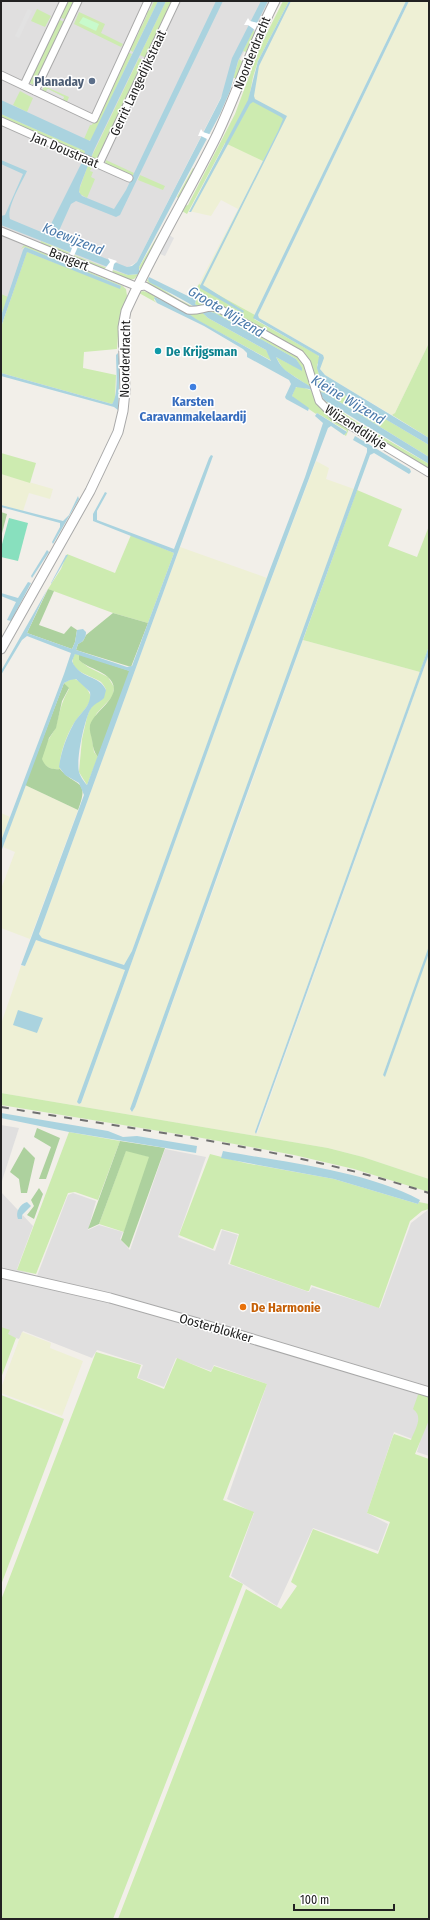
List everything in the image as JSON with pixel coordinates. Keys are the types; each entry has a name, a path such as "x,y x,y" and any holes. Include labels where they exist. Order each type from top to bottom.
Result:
{"street":[{"path":"24,85 64,1"},
{"path":"36,91 78,1"},
{"path":"1,75 94,119 148,1"},
{"name":"Gerrit Langedijkstraat","path":"100,164 176,1"},
{"name":"Noorderdracht","path":"1,649 90,490 118,432 123,412 125,391 123,322 138,287 179,202 216,137 234,97 256,38 275,1"},
{"name":"Jan Doustraat","path":"1,121 90,162 100,164 129,178"},
{"name":"Bangert","path":"1,231 138,287"},
{"name":"Wijzenddijkje","path":"138,287 145,286 187,309 195,311 205,308 218,308 300,354 307,363 321,405 334,416 429,473"},
{"name":"Oosterblokker","path":"1,1273 110,1298 226,1330 428,1390"}],"shaded area":[{"path":"1,1 270,1 137,262 128,267 123,290 28,254 1,325"},
{"path":"28,9 32,11 19,38 15,36"},
{"path":"48,89 64,97 60,106 58,107 49,103 45,93"},
{"path":"169,235 174,238 165,256 160,254"},
{"path":"1,1125 19,1128 1,1184"},
{"path":"165,1149 206,1157 178,1237 215,1251 222,1230 238,1235 228,1264 309,1292 312,1287 380,1308 411,1223 429,1209 429,1456 417,1452 420,1442 394,1432 367,1513 388,1524 378,1551 313,1528 277,1606 231,1576 254,1513 227,1499 267,1384 214,1365 211,1371 176,1358 164,1387 138,1378 143,1365 97,1350 92,1358 23,1331 19,1339 1,1333 1,1192 33,1226 17,1269 37,1276 68,1195 73,1193 96,1201 88,1230 99,1225 123,1232 120,1239 130,1250"}],"green space":[{"path":"68,1 74,1 67,20 59,17"},
{"path":"154,1 158,1 133,52 128,49 131,43 134,42 139,32 139,27 142,26 147,15 145,12 150,10"},
{"path":"166,1 172,1 173,3 165,20 162,21 146,58 140,55"},
{"path":"283,1 289,1 258,61 249,98 285,118 263,161 225,143 187,214 182,211 184,206 188,205 235,114 260,47"},
{"path":"290,1 406,1 255,315 199,284 238,209 221,200 211,216 189,211 249,98 254,75"},
{"path":"409,1 429,1 429,343 395,413 392,415 325,375 320,369 323,355 259,318 258,315"},
{"path":"37,9 51,16 45,27 31,21"},
{"path":"79,12 105,24 101,33 123,44 121,47 74,24"},
{"path":"83,17 99,24 96,31 79,23"},
{"path":"58,19 66,23 62,25 57,36 58,39 35,86 28,82"},
{"path":"253,30 255,32 246,52 243,51"},
{"path":"127,52 132,54 92,139 88,141 84,139 90,125 92,125 95,118 98,118 103,107 102,103 106,102 118,75 117,72 121,70 126,59 125,56"},
{"path":"139,58 145,61 143,65 140,66 128,97 125,98 113,129 110,130 99,158 95,160 91,158"},
{"path":"239,59 243,62 237,78 233,78"},
{"path":"44,86 69,97 67,102 62,101 64,97 47,89 46,93 42,91"},
{"path":"20,91 33,98 27,112 13,105"},
{"path":"1,114 86,151 84,155 1,118"},
{"path":"106,160 134,173 132,177 105,164"},
{"path":"88,165 92,167 90,171 93,172 91,177 95,179 87,198 80,194 79,190"},
{"path":"193,168 195,169 178,198 177,197"},
{"path":"140,175 165,186 163,190 138,180"},
{"path":"161,230 162,232 140,272 139,267"},
{"path":"41,241 70,253 67,255 40,244"},
{"path":"24,245 121,285 126,289 127,296 119,323 117,349 84,352 83,368 116,375 115,400 112,404 1,373 1,327 27,252 120,288 121,286 25,247 21,249"},
{"path":"74,255 107,268 107,269 105,268 104,270 73,257"},
{"path":"112,270 128,275 139,274 134,279 129,280 113,273"},
{"path":"145,278 178,299 196,308 189,307 150,285"},
{"path":"199,284 255,315 254,319 318,355 320,359 317,365 320,380 429,445 429,457 325,393 318,391 309,361 214,304 210,304 203,296 194,292"},
{"path":"143,291 201,311 208,318 266,350 272,361 195,319 189,314 155,297 154,300 157,303 139,293"},
{"path":"1,294 8,297 1,316"},
{"path":"193,295 200,299 203,305 199,307 195,304 196,300 191,298"},
{"path":"213,309 298,356 302,360 312,388 283,369 276,357 302,370 296,359 210,311"},
{"path":"429,343 429,438 392,415 395,413"},
{"path":"299,386 313,391 319,404 331,416 349,429 346,436 344,435 347,431 317,413 316,414 293,398 292,396 295,388"},
{"path":"319,394 324,400 357,422 429,464 429,472 329,410"},
{"path":"1,453 36,463 30,483 1,474"},
{"path":"316,461 329,468 326,479 354,489 130,1110 132,1112 135,1107 303,640 420,672 255,1132 257,1134 429,654 429,1179 363,1157 328,1148 1,1093 1,1024 21,966 25,966 36,940 124,969 125,972 79,1104 81,1103 238,667"},
{"path":"1,474 53,489 50,499 29,493 23,511 1,505"},
{"path":"357,490 402,509 388,546 417,557 429,526 429,646 420,672 303,640"},
{"path":"1,512 7,514 1,537"},
{"path":"9,518 28,523 18,561 1,557 1,548"},
{"path":"131,535 174,553 148,623 113,613 48,589 61,569 67,554 115,573"},
{"path":"180,547 267,578 132,951 127,963 123,965 42,938 39,934"},
{"path":"48,589 54,591 39,625 64,634 71,626 77,630 72,649 27,633"},
{"path":"113,613 148,623 131,667 76,650 78,644 83,641 86,635"},
{"path":"75,654 79,654 79,660 88,667 108,677 114,687 113,696 97,713 90,726 94,752 98,757 87,785 79,772 82,739 90,709 106,690 101,682 81,672 73,665"},
{"path":"79,654 130,671 98,757 93,747 90,725 110,699 114,688 109,678 79,660"},
{"path":"73,678 85,686 91,698 74,723 68,736 62,750 60,769 52,769 45,765 42,761 43,751 56,726 62,703 69,689 64,683"},
{"path":"64,683 69,688 62,701 56,728 49,738 42,759 47,766 54,769 60,769 80,785 82,788 82,793 78,810 25,785"},
{"path":"25,785 78,810 30,939 1,928 1,889 15,852 3,847"},
{"path":"1,813 10,817 1,841"},
{"path":"1,1093 328,1148 363,1157 429,1179 429,1192 354,1169 294,1155 202,1138 1,1105"},
{"path":"37,1128 60,1138 46,1179 39,1179 51,1147 34,1137"},
{"path":"69,1132 120,1141 98,1200 75,1192 68,1193 36,1274 17,1270"},
{"path":"120,1141 165,1148 129,1248 121,1240 149,1157 126,1151 99,1224 88,1229"},
{"path":"24,1147 35,1158 27,1193 21,1193 19,1179 10,1172"},
{"path":"126,1150 150,1157 124,1232 99,1224"},
{"path":"210,1154 245,1163 334,1179 418,1204 419,1202 429,1204 429,1209 422,1211 410,1221 379,1308 311,1285 309,1291 307,1291 230,1264 239,1234 221,1229 213,1249 179,1235"},
{"path":"39,1188 43,1194 34,1219 27,1215 34,1206 31,1200"},
{"path":"1,1327 10,1330 8,1334 16,1338 1,1378"},
{"path":"22,1332 51,1343 50,1348 83,1361 62,1416 1,1393 1,1388"},
{"path":"96,1352 141,1365 137,1378 164,1389 177,1358 211,1372 214,1366 267,1384 223,1500 254,1512 229,1577 243,1584 113,1919 1,1919 1,1600"},
{"path":"419,1392 429,1394 429,1420 415,1454 429,1459 429,1919 118,1919 246,1589 281,1609 297,1586 291,1582 313,1529 378,1554 390,1522 367,1513 394,1434 411,1440 418,1423 418,1416 413,1409"},
{"path":"1,1395 64,1419 1,1585"}],"water":[{"path":"158,1 166,1 94,150 80,186 79,192 82,196 114,209 126,190 216,1 223,1 120,215 116,217 76,201 71,204 58,233 58,238 62,241 127,267 132,266 137,262 221,98 232,58 261,1 268,1 238,61 230,91 220,114 139,267 139,274 128,275 1,225 1,216 5,215 23,174 1,164 1,160 27,171 12,202 9,214 10,219 46,234 82,162 85,151 1,114 1,100 90,141"},
{"path":"289,1 291,1 259,66 254,96 255,99 287,116 203,285 244,311 243,313 200,288 200,286 278,131 283,119 281,117 253,102 250,104 191,212 189,212 248,100 258,61"},
{"path":"406,1 409,1 258,315 259,318 323,355 324,358 320,369 325,375 429,438 429,445 321,381 317,368 319,356 253,318"},
{"path":"25,247 121,286 120,289 27,252 1,327 1,316"},
{"path":"149,277 196,300 195,304 206,311 215,313 296,359 302,368 302,371 276,357 283,368 297,378 325,393 429,457 429,464 324,400 321,395 309,389 296,387 292,396 309,408 308,411 286,399 285,397 291,384 289,380 247,357 247,353 243,349 204,326 157,303 154,298 155,297 189,314 271,361 266,350 208,318 188,303 149,282"},
{"path":"118,353 120,365 118,410 114,407 1,376 1,373 112,404 116,395 116,355"},
{"path":"317,413 347,432 344,435 331,426 328,428 238,667 81,1103 79,1104 77,1102 125,970 36,940 25,966 21,965 84,795 79,783 65,775 59,767 61,756 70,730 87,706 90,692 76,679 64,683 1,852 1,841 71,653 27,636 22,640 1,675 1,671 47,590 27,633 72,649 77,630 83,629 86,632 85,638 78,644 76,650 127,667 132,666 174,553 93,521 93,514 105,492 107,493 97,511 97,520 174,549 209,458 211,455 213,456 39,934 42,938 124,965 132,951 269,572 305,477 323,423 315,416","holes":["75,654 129,671 87,785 82,779 78,766 81,741 90,710 104,698 106,690 99,682 79,671 72,661"]},
{"path":"355,436 410,469 411,472 409,474 374,453 370,455 132,1112 130,1109 367,452 367,448 353,440"},
{"path":"78,496 79,499 53,544 52,542 60,527 60,523 1,507 1,505 63,521 69,515"},
{"path":"47,550 49,552 32,578 31,576"},
{"path":"66,555 68,555 51,584 51,583"},
{"path":"28,582 31,583 11,621 7,620 16,602 1,596 1,593 18,598"},
{"path":"429,646 429,654 256,1134 255,1132"},
{"path":"429,946 429,953 385,1077 383,1075"},
{"path":"18,1010 43,1018 37,1033 13,1025"},
{"path":"1,1113 108,1131 123,1137 137,1136 197,1146 196,1153 69,1132 1,1118"},
{"path":"223,1151 350,1175 399,1190 420,1200 418,1204 334,1179 221,1158"},
{"path":"27,1202 31,1206 22,1215 22,1219 18,1219 17,1214 19,1209"}],"pier":[{"path":"248,18 250,21 258,23 255,30 248,25 244,25"},
{"path":"201,129 203,132 212,135 209,142 207,139 198,136"},
{"path":"75,240 80,242 73,258 69,256"},
{"path":"108,258 117,261 114,264 112,273 104,270 110,262"}],"railway":[{"path":"1,1107 270,1152 377,1177 429,1193"}],"place":[{"name":"Planaday","path":"92,81"},
{"name":"De Krijgsman","path":"158,351"},
{"name":"Karsten Caravanmakelaardij","path":"193,387"},
{"name":"De Harmonie","path":"243,1307"}],"water label":[{"name":"Koewijzend","path":"73,239"},
{"name":"Groote Wijzend","path":"226,312"},
{"name":"Kleine Wijzend","path":"348,400"}]}
